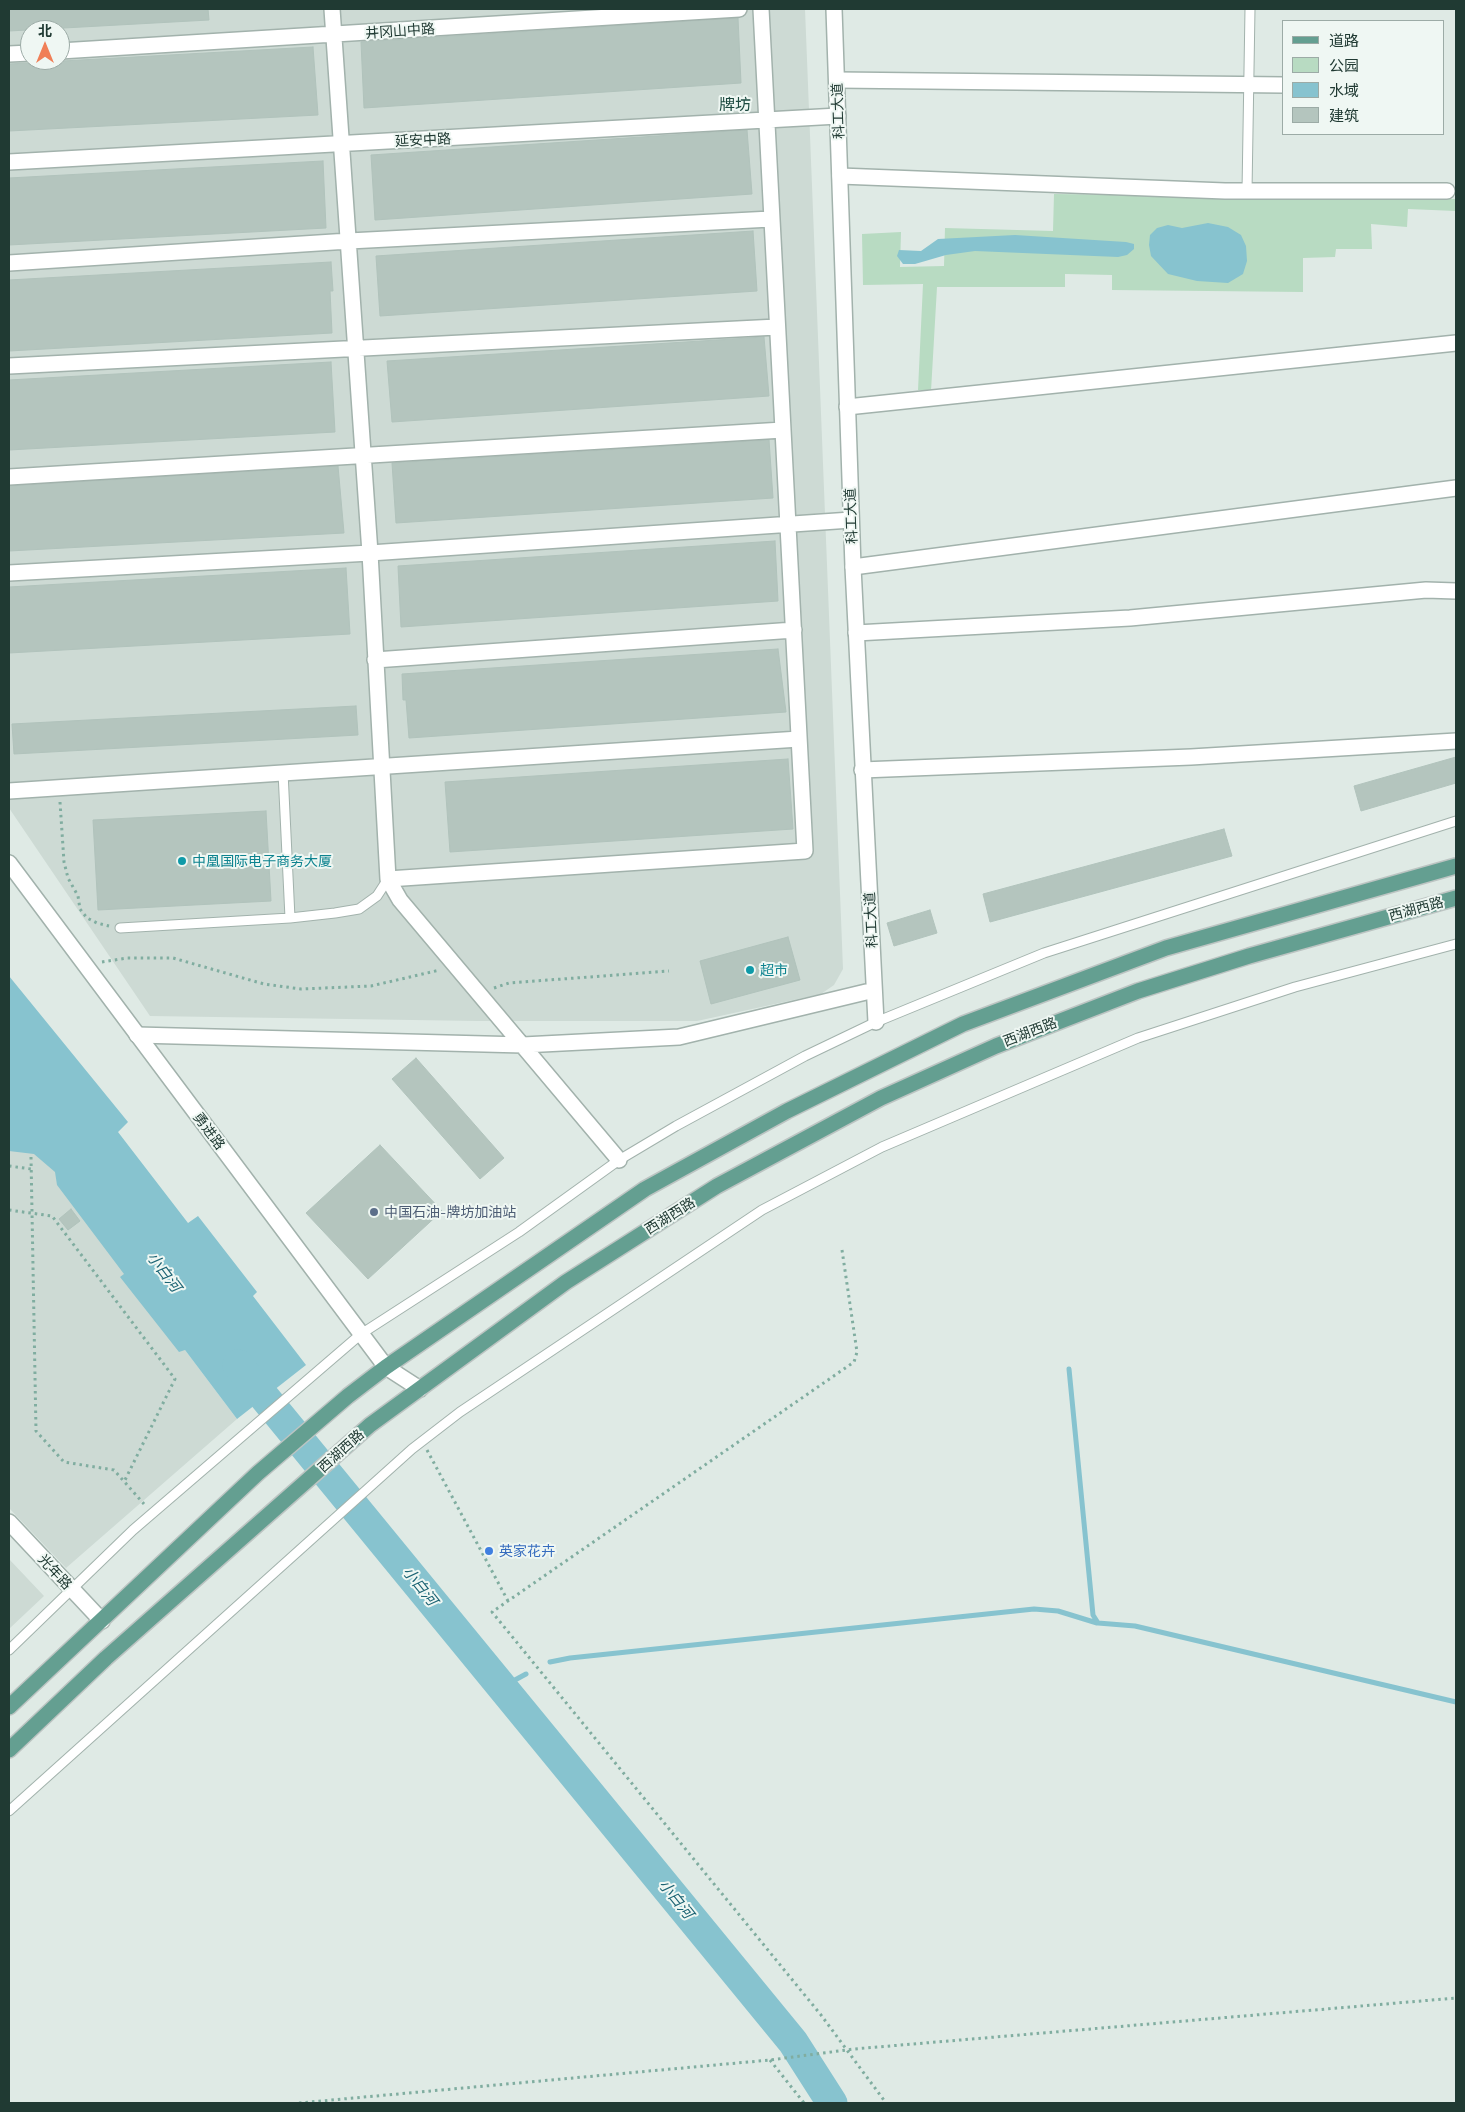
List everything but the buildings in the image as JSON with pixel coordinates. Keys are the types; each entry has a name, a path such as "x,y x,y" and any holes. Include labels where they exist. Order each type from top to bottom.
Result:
{"main road":[{"path":"9,1707 258,1473 348,1396 386,1367 645,1189 787,1111 963,1024 1166,948 1456,866"},
{"name":"西湖西路","path":"9,1750 106,1658 370,1425 566,1282 717,1186 880,1098 996,1046 1138,991 1249,956 1456,898"}],"street":[{"path":"332,9 364,457 388,879 400,900 619,1160"},
{"name":"井冈山中路","path":"70,50 739,9"},
{"path":"388,879 805,851 761,9"},
{"name":"科工大道","path":"834,9 851,520 876,1022"},
{"path":"837,80 1282,85"},
{"name":"延安中路","path":"9,162 838,116"},
{"path":"840,176 1248,191 1447,191"},
{"path":"9,263 349,241 771,219"},
{"path":"9,366 356,350 778,327"},
{"path":"847,406 1456,343"},
{"path":"9,477 364,457 783,430"},
{"path":"853,566 1456,488"},
{"path":"9,573 370,553 788,526 851,520"},
{"path":"856,633 1130,618 1426,590 1456,591"},
{"path":"375,660 794,630"},
{"path":"9,791 799,739"},
{"path":"862,770 1191,757 1456,741"},
{"name":"勇进路","path":"9,863 386,1367 420,1389"},
{"path":"138,1035 523,1045 679,1037 866,992"},
{"name":"光年路","path":"9,1522 102,1621"}],"lane":[{"path":"1248,191 1250,9"},
{"path":"284,772 290,918"},
{"path":"9,1650 152,1514 361,1334 520,1232 619,1160 676,1126 805,1056 876,1022 1044,953 1456,821"},
{"path":"120,928 290,918 359,909 377,896 388,879"},
{"path":"9,1811 422,1441 460,1412 762,1210 882,1147 1138,1038 1294,988 1456,944"}],"path":[{"path":"59,787 64,862 68,878 78,896 80,909 87,918 97,924 120,928"},
{"path":"84,964 127,958 173,958 264,984 301,989 371,986 434,972 455,964"},
{"path":"481,996 500,985 509,983 669,971"},
{"path":"31,1157 36,1431 64,1462 114,1470 152,1514"},
{"path":"9,1166 31,1169"},
{"path":"9,1210 52,1216 175,1379 124,1482"},
{"path":"842,1250 856,1352 854,1362 492,1612 821,2015 886,2103"},
{"path":"422,1441 508,1601"},
{"path":"299,2103 770,2060 846,2050 1456,1998"},
{"path":"770,2060 804,2103"}],"shaded area":[{"path":"9,9 805,9 843,969 834,985 821,994 697,1021 478,1021 150,1016 9,808"},
{"path":"9,1108 237,1419 66,1568 9,1508"},
{"path":"9,1559 44,1596 9,1629"}],"green space":[{"path":"1054,194 1456,199 1456,211 1408,209 1407,227 1371,224 1372,249 1336,249 1335,257 1303,258 1303,292 1112,290 1112,275 1065,274 1065,287 937,287 931,391 918,390 923,284 863,285 862,234 901,232 900,267 944,266 945,228 1053,231"}],"water":[{"path":"1208,223 1228,227 1241,235 1246,246 1247,261 1243,274 1228,283 1197,281 1168,274 1151,256 1150,235 1157,228 1168,225 1182,228"},
{"path":"1015,235 1126,242 1134,244 1134,249 1127,255 1118,257 975,251 946,255 915,264 903,264 897,256 899,250 921,251 938,239"},
{"path":"9,976 128,1122 118,1132 188,1223 198,1216 257,1292 253,1296 306,1365 237,1419 185,1350 179,1352 120,1277 124,1274 57,1185 55,1172 34,1154 9,1151"}],"waterway":[{"name":"小白河","path":"238,1365 793,2042 832,2103"},
{"path":"1069,1369 1093,1615 1098,1623 1135,1626 1456,1702"},
{"path":"550,1662 570,1658 1034,1609 1058,1611 1097,1623"},
{"path":"502,1687 526,1674"}],"place":[{"name":"中凰国际电子商务大厦","path":"182,861"},
{"name":"超市","path":"750,970"},
{"name":"中国石油-牌坊加油站","path":"374,1212"},
{"name":"英家花卉","path":"489,1551"}],"district":[{"name":"牌坊","path":"735,105"}]}
